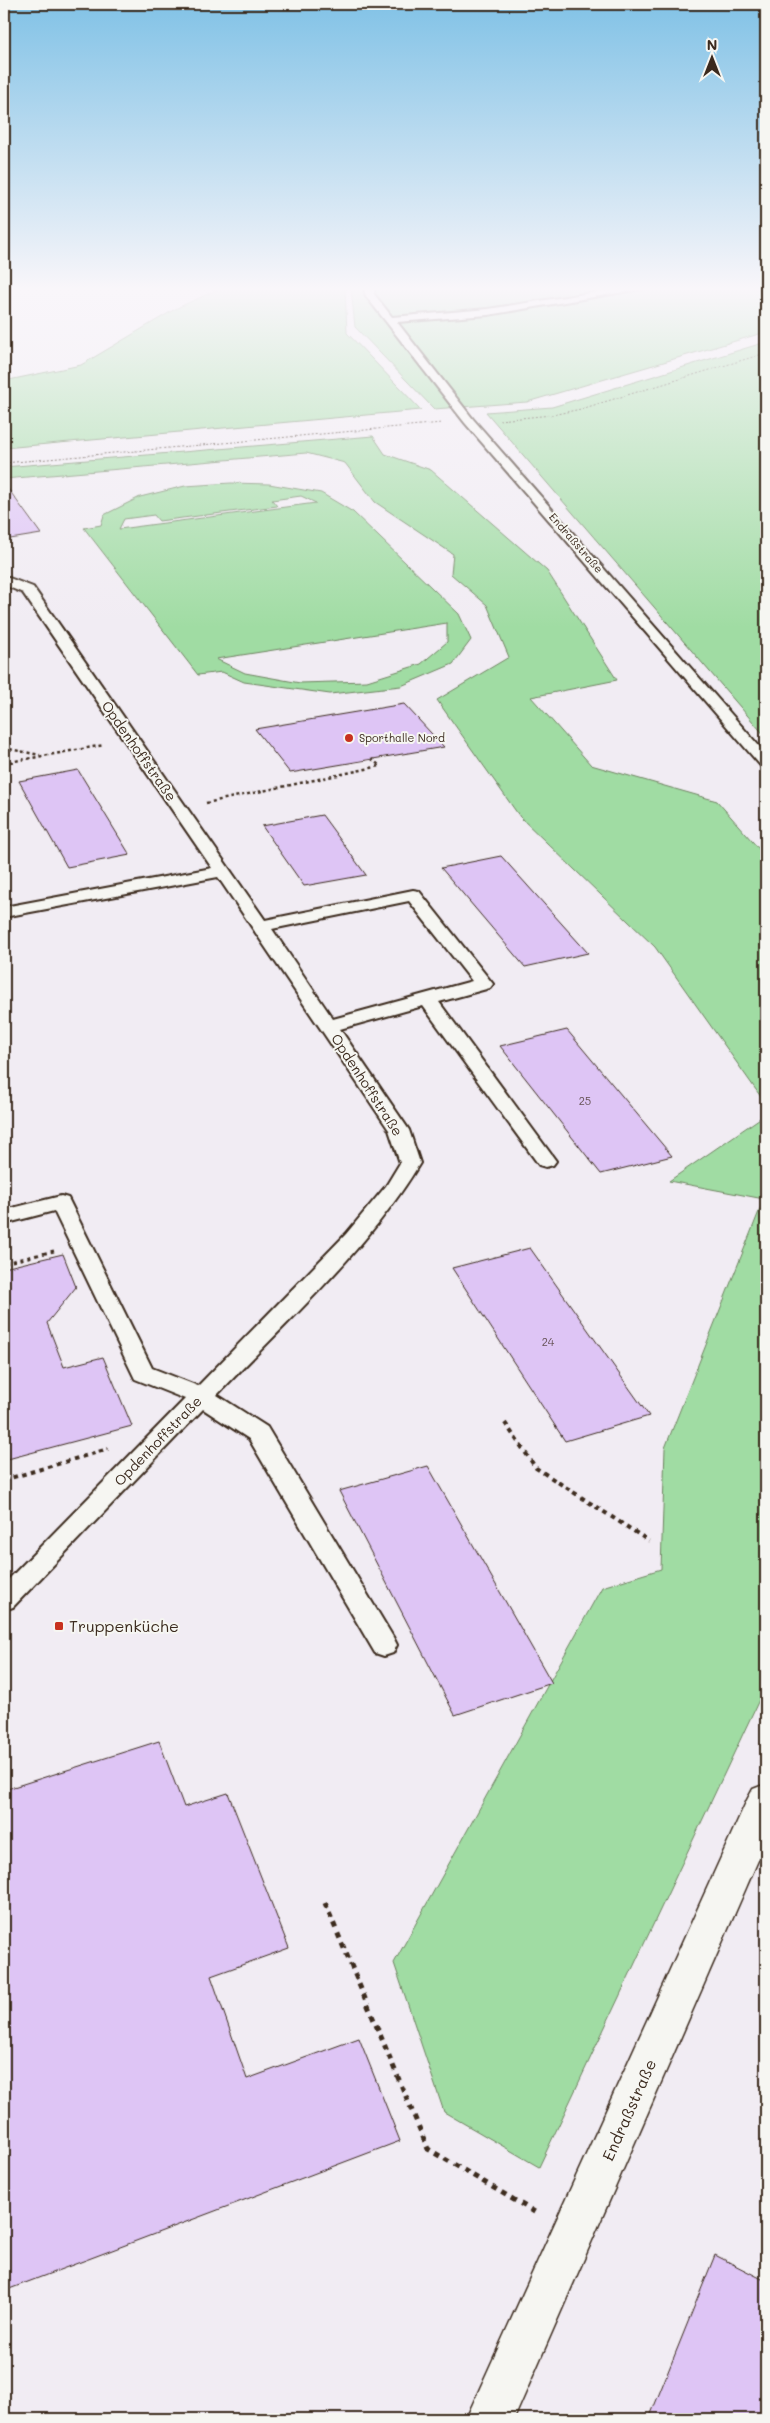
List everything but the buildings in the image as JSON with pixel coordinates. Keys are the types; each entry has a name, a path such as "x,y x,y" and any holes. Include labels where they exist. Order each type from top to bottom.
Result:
{"street":[{"name":"Endraßstraße","path":"490,2419 766,1800"}],"lane":[{"name":"Endraßstraße","path":"453,401 766,763"},
{"name":"Opdenhoffstraße","path":"4,580 28,590 178,809 261,926 399,1130 410,1163 394,1189 354,1239 4,1600"},
{"path":"4,912 222,871"},
{"path":"261,926 413,895 484,984 329,1026"},
{"path":"427,999 546,1161"},
{"path":"4,1217 61,1203 143,1372 201,1396 258,1432 384,1645"}],"path":[{"path":"4,463 469,421 522,418 573,411 606,401"},
{"path":"4,763 131,740"},
{"path":"4,748 43,756"},
{"path":"178,809 380,766 372,759"},
{"path":"4,1263 81,1244"},
{"path":"505,1423 536,1468 649,1541"},
{"path":"4,1480 113,1448"},
{"path":"325,1903 428,2149 573,2235"}],"green space":[{"path":"4,401 412,401 421,410 4,448"},
{"path":"426,401 530,401 527,402 434,409"},
{"path":"572,401 766,401 766,737 486,412 552,407"},
{"path":"373,436 385,454 431,470 547,571 617,680 531,697 591,765 717,801 766,857 766,1104 655,947 520,817 437,700 509,657 487,605 451,574 453,554 375,502 345,463 306,453 4,479 4,467"},
{"path":"231,483 269,484 321,493 353,512 459,614 471,640 453,664 401,686 330,694 244,682 222,672 198,675 84,528 101,525 104,515 140,497 185,486","holes":["301,496 316,503 119,529 124,519 154,515 159,521 277,506 272,500","447,623 447,642 421,664 367,681 300,683 245,673 216,659"]},
{"path":"766,1114 766,1685 539,2167 444,2112 394,1963 602,1587 661,1569 665,1448 764,1199 669,1181"}],"place":[{"name":"Sporthalle Nord","path":"349,738"},
{"name":"Truppenküche","path":"59,1626"}]}
